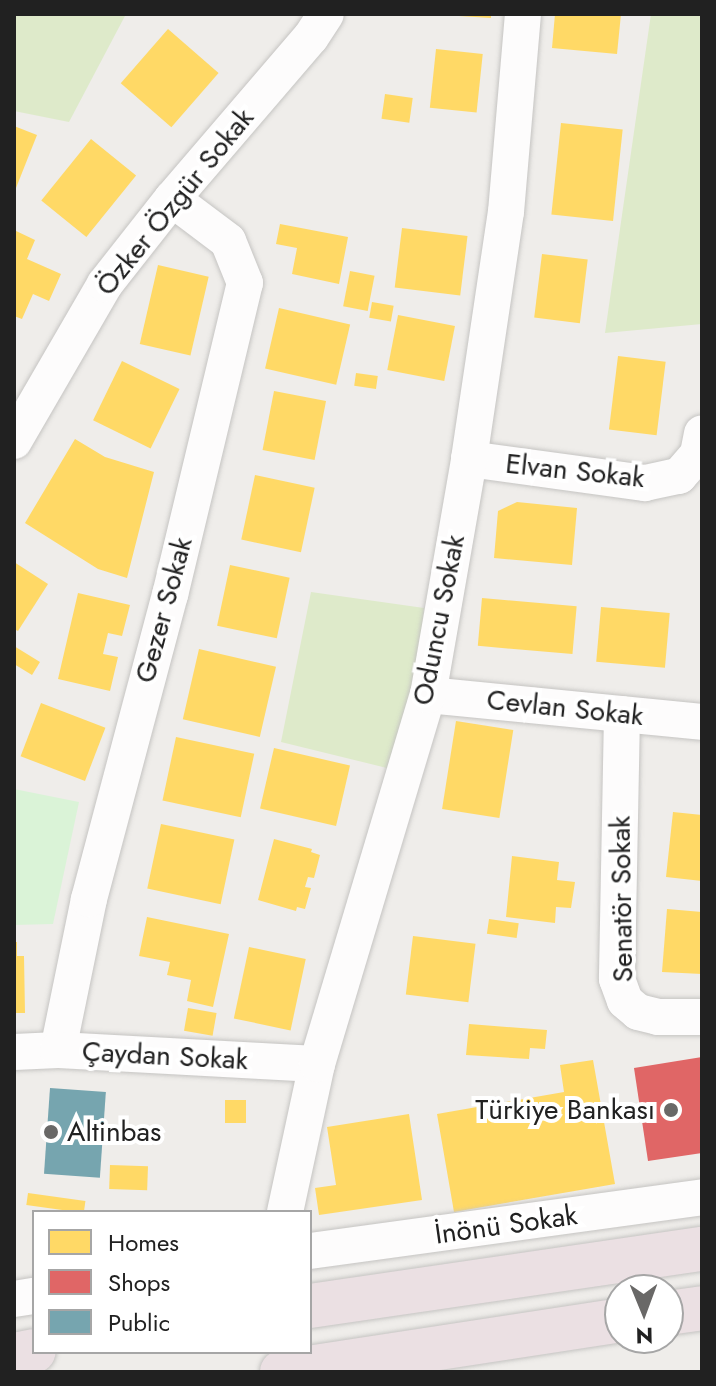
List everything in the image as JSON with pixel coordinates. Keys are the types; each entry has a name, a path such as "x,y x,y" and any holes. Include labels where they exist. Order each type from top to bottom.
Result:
{"highway":[{"path":"312,1306 702,1249"},
{"path":"282,1372 604,1322"}],"street":[{"name":"Özker Özgür Sokak","path":"14,441 105,284 172,199 311,37 326,14"},
{"name":"Oduncu Sokak","path":"285,1210 317,1064 428,695 469,459 506,212 523,14"},
{"name":"Gezer Sokak","path":"58,1050 89,899 170,595 245,283 228,241 172,199"},
{"name":"Elvan Sokak","path":"469,459 645,483 679,476 698,454 702,433"},
{"name":"Cevlan Sokak","path":"428,695 702,722"},
{"name":"Senatör Sokak","path":"622,714 617,979 625,1001 638,1012 658,1017 702,1017"},
{"name":"Çaydan Sokak","path":"14,1052 58,1050 317,1064"},
{"name":"İnönü Sokak","path":"312,1251 702,1197"}],"green space":[{"path":"14,14 126,14 69,122 14,111"},
{"path":"651,14 702,14 702,324 605,333"},
{"path":"311,592 424,608 418,682 387,768 281,742"},
{"path":"14,789 79,802 53,924 14,925"}],"building: Homes":[{"path":"491,14 491,18 459,16"},
{"path":"555,14 621,14 617,54 552,48"},
{"path":"168,29 219,73 171,127 121,83"},
{"path":"436,49 483,54 477,113 430,108"},
{"path":"385,94 413,98 409,123 382,119"},
{"path":"561,123 623,129 613,221 551,214"},
{"path":"14,126 37,135 14,193"},
{"path":"91,139 136,176 86,237 41,200"},
{"path":"280,224 348,237 339,284 292,274 297,248 276,244"},
{"path":"402,228 468,236 460,296 395,288"},
{"path":"14,230 35,240 27,259 61,274 49,301 33,294 22,319 14,316"},
{"path":"542,254 588,260 580,323 534,318"},
{"path":"158,265 209,277 190,356 140,344"},
{"path":"350,271 375,276 368,311 343,306"},
{"path":"372,302 394,306 391,322 369,318"},
{"path":"279,308 350,324 336,385 265,368"},
{"path":"398,315 455,326 444,381 387,370"},
{"path":"618,356 666,362 657,435 609,429"},
{"path":"122,361 180,389 151,448 93,420"},
{"path":"356,373 378,376 376,389 354,386"},
{"path":"274,391 326,401 315,460 263,450"},
{"path":"75,439 105,457 154,472 127,578 98,569 25,523"},
{"path":"255,475 315,488 301,552 241,540"},
{"path":"517,502 577,508 572,565 494,558 498,511"},
{"path":"14,562 48,584 18,631 14,629"},
{"path":"230,565 290,578 277,638 217,626"},
{"path":"78,593 130,605 122,636 108,633 103,654 118,657 110,691 58,679"},
{"path":"482,598 577,606 572,654 478,646"},
{"path":"601,607 670,613 665,668 596,662"},
{"path":"14,646 40,662 32,675 14,664"},
{"path":"199,649 276,667 260,737 183,719"},
{"path":"41,703 105,728 85,781 21,756"},
{"path":"456,721 513,730 499,818 442,809"},
{"path":"176,737 254,754 241,817 162,801"},
{"path":"274,748 350,766 336,826 260,808"},
{"path":"673,812 702,815 702,881 666,877"},
{"path":"161,824 234,840 221,904 147,889"},
{"path":"274,839 312,849 311,852 320,855 314,878 308,877 305,887 311,888 305,909 297,907 296,911 258,900"},
{"path":"512,856 559,862 557,880 575,882 571,908 556,907 555,923 506,917"},
{"path":"667,909 702,912 702,974 662,972"},
{"path":"147,917 229,934 213,1007 187,1001 191,980 167,975 170,962 139,956"},
{"path":"489,919 519,923 517,938 487,934"},
{"path":"413,936 476,944 468,1002 406,995"},
{"path":"14,942 17,942 17,956 24,956 25,1013 14,1013"},
{"path":"249,947 306,959 291,1030 234,1018"},
{"path":"188,1008 217,1013 213,1036 184,1031"},
{"path":"469,1024 547,1030 545,1049 530,1048 529,1059 466,1055"},
{"path":"593,1060 615,1184 454,1212 437,1114 564,1092 560,1065"},
{"path":"225,1100 246,1100 246,1123 225,1123"},
{"path":"409,1114 422,1200 319,1215 315,1188 336,1185 327,1127"},
{"path":"110,1165 148,1166 147,1190 109,1189"},
{"path":"28,1193 85,1201 84,1210 26,1205"}],"building: Shops":[{"name":"Türkiye Bankası","path":"702,1057 702,1153 648,1161 634,1068"}],"building: Public":[{"path":"50,1088 106,1092 100,1178 44,1174"}],"place":[{"name":"Türkiye Bankası","path":"671,1110"},
{"name":"Altinbas","path":"51,1132"}]}
